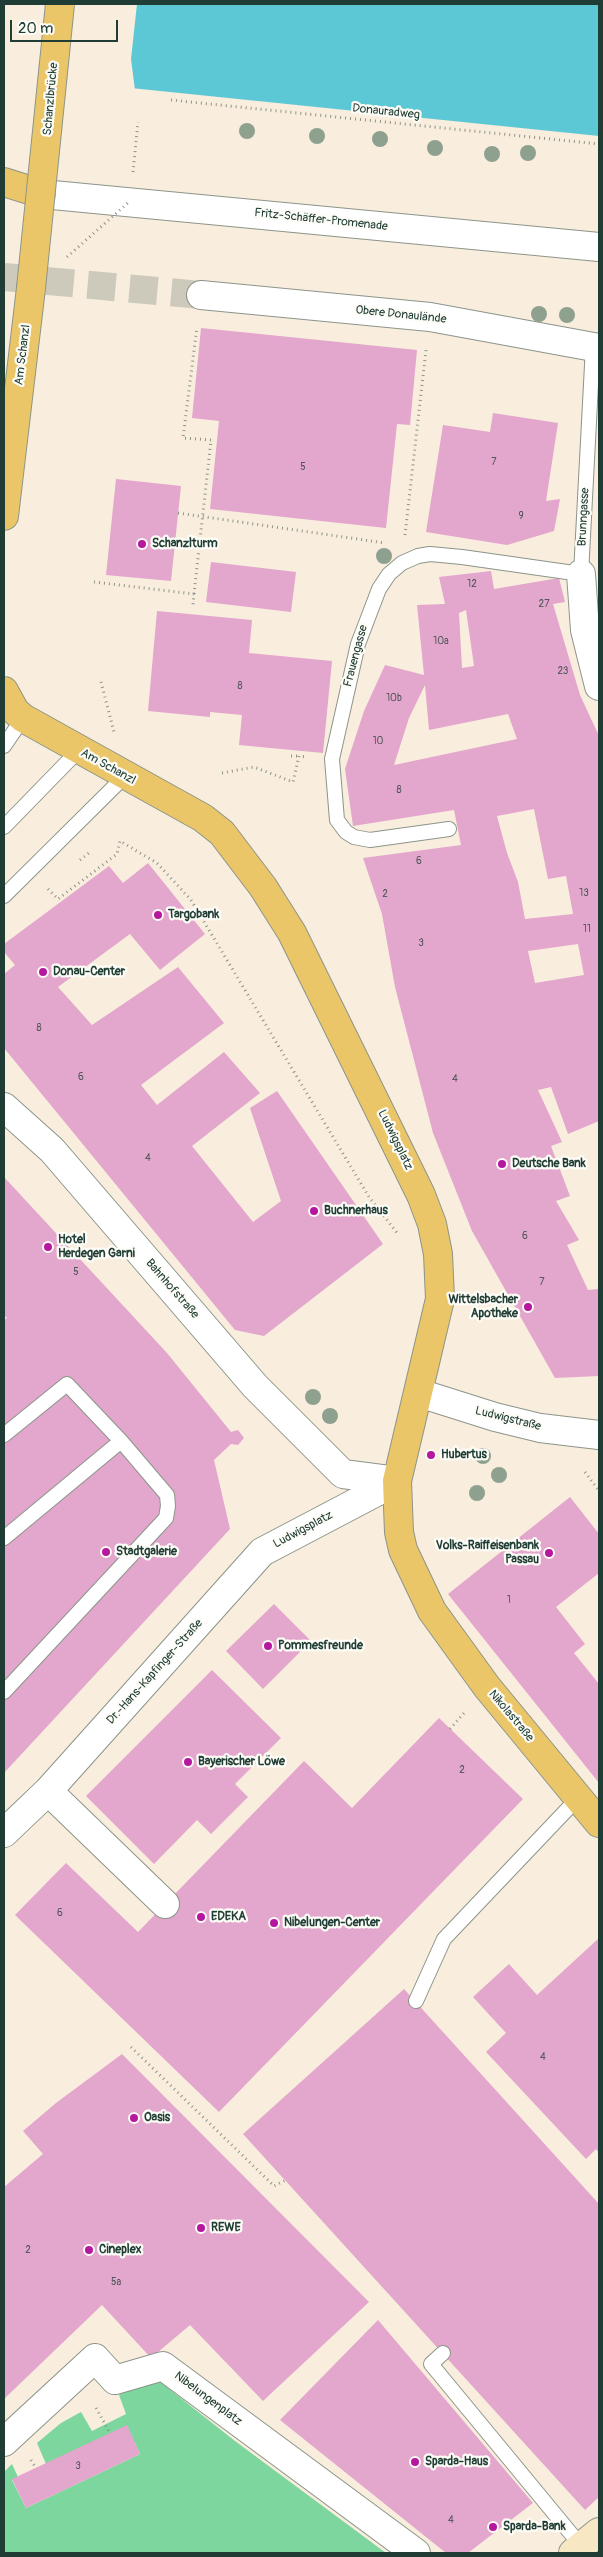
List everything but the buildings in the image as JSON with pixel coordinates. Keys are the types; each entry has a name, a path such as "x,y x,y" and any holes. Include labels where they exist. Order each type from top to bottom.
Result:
{"main road":[{"name":"Schanzlbrücke","path":"42,194 60,4"},
{"path":"4,182 42,194"},
{"path":"4,200 42,194"},
{"name":"Am Schanzl","path":"4,516 42,194"},
{"name":"Am Schanzl","path":"4,691 15,711 23,718 203,818 222,833"},
{"name":"Ludwigsplatz","path":"222,833 263,887 292,933 417,1186 432,1224 438,1254 440,1299 397,1481 398,1524 403,1550 428,1605"},
{"name":"Nikolastraße","path":"428,1605 487,1687 599,1823"}],"street":[{"name":"Fritz-Schäffer-Promenade","path":"42,194 131,191 599,247"},
{"name":"Obere Donaulände","path":"199,308 430,317 596,347"},
{"name":"Brunngasse","path":"581,574 585,630 599,686"},
{"name":"Bahnhofstraße","path":"4,1107 52,1150 255,1386 343,1474 397,1481"},
{"name":"Ludwigstraße","path":"419,1393 495,1417 540,1428 599,1435"},
{"name":"Ludwigsplatz","path":"262,1552 397,1481"},
{"name":"Dr.-Hans-Kapfinger-Straße","path":"4,1833 48,1791 262,1552"},
{"path":"48,1791 165,1904"},
{"name":"Nibelungenplatz","path":"4,2442 95,2358 116,2380 163,2366 416,2553"}],"lane":[{"name":"Brunngasse","path":"581,574 596,347"},
{"name":"Frauengasse","path":"449,829 380,840 363,839 346,832 340,826 335,812 332,759 358,644 379,589 389,574 402,563 418,556 443,555 581,574"},
{"path":"4,746 23,718"},
{"path":"4,827 79,750"},
{"path":"4,896 125,776"},
{"path":"4,1435 67,1384 121,1440 167,1495 168,1506 166,1518 4,1692"},
{"path":"4,1538 121,1440"},
{"path":"416,2001 444,1939 578,1798"},
{"path":"442,2353 431,2364 585,2544"}],"path":[{"name":"Donauradweg","path":"171,100 599,144"},
{"path":"31,288 131,191 138,122"},
{"path":"192,605 211,440 183,438 199,308"},
{"path":"402,563 430,317"},
{"path":"178,513 387,543"},
{"path":"94,582 194,594"},
{"path":"290,756 308,757"},
{"path":"222,773 254,767 293,782 299,756"},
{"path":"30,870 58,898 117,854 120,840 157,863 191,900 290,1069 369,1197 398,1232 400,1240"},
{"path":"585,1472 599,1491"},
{"path":"131,2047 274,2186 286,2180"}],"green space":[{"path":"154,2377 235,2441 386,2553 4,2553 4,2472 12,2464 18,2477 12,2480 26,2508 140,2454 127,2426 46,2464 37,2443 61,2423 81,2412 92,2431 126,2414 119,2395"}],"water":[{"path":"4,4 599,4 599,136 4,75"}],"pier":[{"path":"4,4 137,4 131,59 135,90 4,77"}],"tunnel":[{"path":"4,277 201,295"}],"place":[{"name":"Schanzlturm","path":"142,544"},
{"name":"Targobank","path":"158,915"},
{"name":"Donau-Center","path":"43,972"},
{"name":"Deutsche Bank","path":"502,1164"},
{"name":"Buchnerhaus","path":"314,1211"},
{"name":"Hotel Herdegen Garni","path":"48,1247"},
{"name":"Wittelsbacher Apotheke","path":"528,1307"},
{"name":"Hubertus","path":"431,1455"},
{"name":"Stadtgalerie","path":"106,1552"},
{"name":"Volks-Raiffeisenbank Passau","path":"549,1553"},
{"name":"Pommesfreunde","path":"268,1646"},
{"name":"Bayerischer Löwe","path":"188,1762"},
{"name":"EDEKA","path":"201,1917"},
{"name":"Nibelungen-Center","path":"274,1923"},
{"name":"Oasis","path":"134,2118"},
{"name":"REWE","path":"201,2228"},
{"name":"Cineplex","path":"89,2250"},
{"name":"Sparda-Haus","path":"415,2462"},
{"name":"Sparda-Bank","path":"493,2527"}]}
